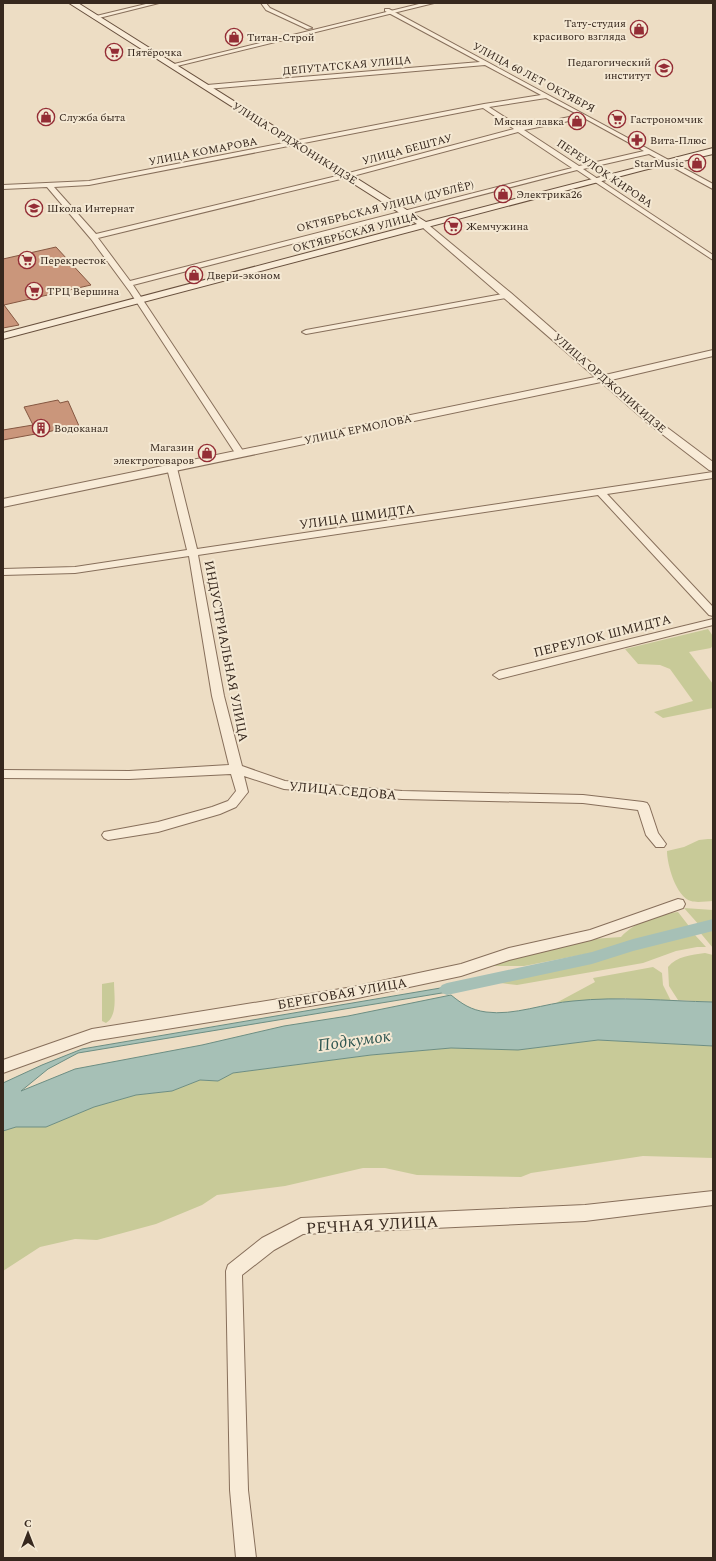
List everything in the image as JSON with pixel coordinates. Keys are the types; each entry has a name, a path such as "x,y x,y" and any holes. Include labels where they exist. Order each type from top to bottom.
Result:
{"main road":[{"name":"УЛИЦА ОРДЖОНИКИДЗЕ","path":"73,3 425,225"},
{"name":"ОКТЯБРЬСКАЯ УЛИЦА","path":"3,336 596,180 713,151"}],"street":[{"path":"95,17 157,3"},
{"path":"263,3 268,10 309,28"},
{"path":"171,64 389,11 416,3"},
{"path":"239,48 309,28 431,3"},
{"name":"УЛИЦА 60 ЛЕТ ОКТЯБРЯ","path":"389,11 488,63 713,187"},
{"name":"ДЕПУТАТСКАЯ УЛИЦА","path":"207,87 488,63"},
{"name":"УЛИЦА КОМАРОВА","path":"3,187 89,183 484,106 546,96"},
{"name":"ПЕРЕУЛОК КИРОВА","path":"484,106 521,129 713,258"},
{"name":"УЛИЦА БЕШТАУ","path":"94,237 347,176 521,129 585,116"},
{"name":"ОКТЯБРЬСКАЯ УЛИЦА (ДУБЛЁР)","path":"128,284 404,212 578,168 649,152"},
{"path":"50,186 94,237 128,284 240,454"},
{"name":"УЛИЦА ОРДЖОНИКИДЗЕ","path":"425,225 508,295 653,422 713,468"},
{"path":"306,332 508,295"},
{"name":"УЛИЦА ЕРМОЛОВА","path":"3,503 604,378 713,353"},
{"name":"ИНДУСТРИАЛЬНАЯ УЛИЦА","path":"108,835 182,821 216,811 232,804 242,792 218,696 193,553 172,468"},
{"name":"УЛИЦА ШМИДТА","path":"3,572 74,570 601,493 713,475"},
{"path":"601,493 713,613"},
{"name":"ПЕРЕУЛОК ШМИДТА","path":"498,675 713,622"},
{"name":"УЛИЦА СЕДОВА","path":"3,774 129,775 236,769 284,785 402,795 583,800 643,806 652,835 660,844"},
{"name":"БЕРЕГОВАЯ УЛИЦА","path":"3,1068 41,1052 92,1035 353,993 461,970 509,954 591,935 678,904"},
{"name":"РЕЧНАЯ УЛИЦА","path":"246,1558 239,1490 234,1271 268,1244 301,1226 585,1214 713,1198"}],"green space":[{"path":"708,629 713,638 711,648 689,652 713,684 713,708 663,718 654,712 693,701 670,669 660,665 638,664 625,649"},
{"path":"713,839 713,901 693,902 686,898 677,887 673,879 667,857 667,851 684,847 699,840"},
{"path":"684,908 713,910 713,924 700,926"},
{"path":"678,912 692,930 642,943 524,966 487,966 527,952 592,939 621,937 627,931 640,923 662,915"},
{"path":"713,927 713,948 698,930"},
{"path":"695,935 706,947 676,951 643,963 517,985 493,982"},
{"path":"705,953 713,955 713,1002 678,1000 669,986 668,967 680,958"},
{"path":"653,967 662,973 663,985 671,1001 625,998 556,1003 595,982 593,978"},
{"path":"114,982 114,1010 110,1020 106,1023 102,1021 102,984"},
{"path":"598,1040 713,1046 713,1158 643,1156 531,1173 521,1177 417,1175 385,1168 363,1168 285,1186 217,1195 202,1205 156,1224 97,1240 75,1239 40,1247 3,1271 3,1131 16,1127 46,1127 94,1107 136,1095 172,1091 200,1080 218,1081 233,1073 371,1055 451,1048 518,1050"}],"water":[{"name":"Подкумок","path":"464,984 466,989 78,1053 48,1069 21,1091 75,1069 202,1045 284,1026 348,1016 451,995 471,1008 497,1013 518,1011 562,1002 608,999 713,1002 713,1046 598,1040 518,1050 451,1048 371,1055 233,1073 218,1081 200,1080 172,1091 136,1095 94,1107 46,1127 16,1127 3,1131 3,1083 82,1049"}],"building":[{"name":"ТРЦ Вершина","path":"56,247 91,285 4,305 19,325 3,328 3,259"},
{"path":"58,400 60,403 68,401 79,426 3,440 3,430 33,425 24,407"}],"waterway":[{"path":"447,989 592,958 633,945 713,925"}],"place":[{"name":"Тату-студия красивого взгляда","path":"639,29"},
{"name":"Титан-Строй","path":"234,37"},
{"name":"Пятёрочка","path":"114,52"},
{"name":"Педагогический институт","path":"664,68"},
{"name":"Служба быта","path":"46,117"},
{"name":"Гастрономчик","path":"617,119"},
{"name":"Мясная лавка","path":"577,121"},
{"name":"Вита-Плюс","path":"637,140"},
{"name":"StarMusic","path":"697,163"},
{"name":"Электрика26","path":"503,194"},
{"name":"Школа Интернат","path":"34,208"},
{"name":"Жемчужина","path":"453,226"},
{"name":"Перекресток","path":"27,260"},
{"name":"Двери-эконом","path":"194,275"},
{"name":"ТРЦ Вершина","path":"34,291"},
{"name":"Водоканал","path":"41,428"},
{"name":"Магазин электротоваров","path":"207,453"}]}
